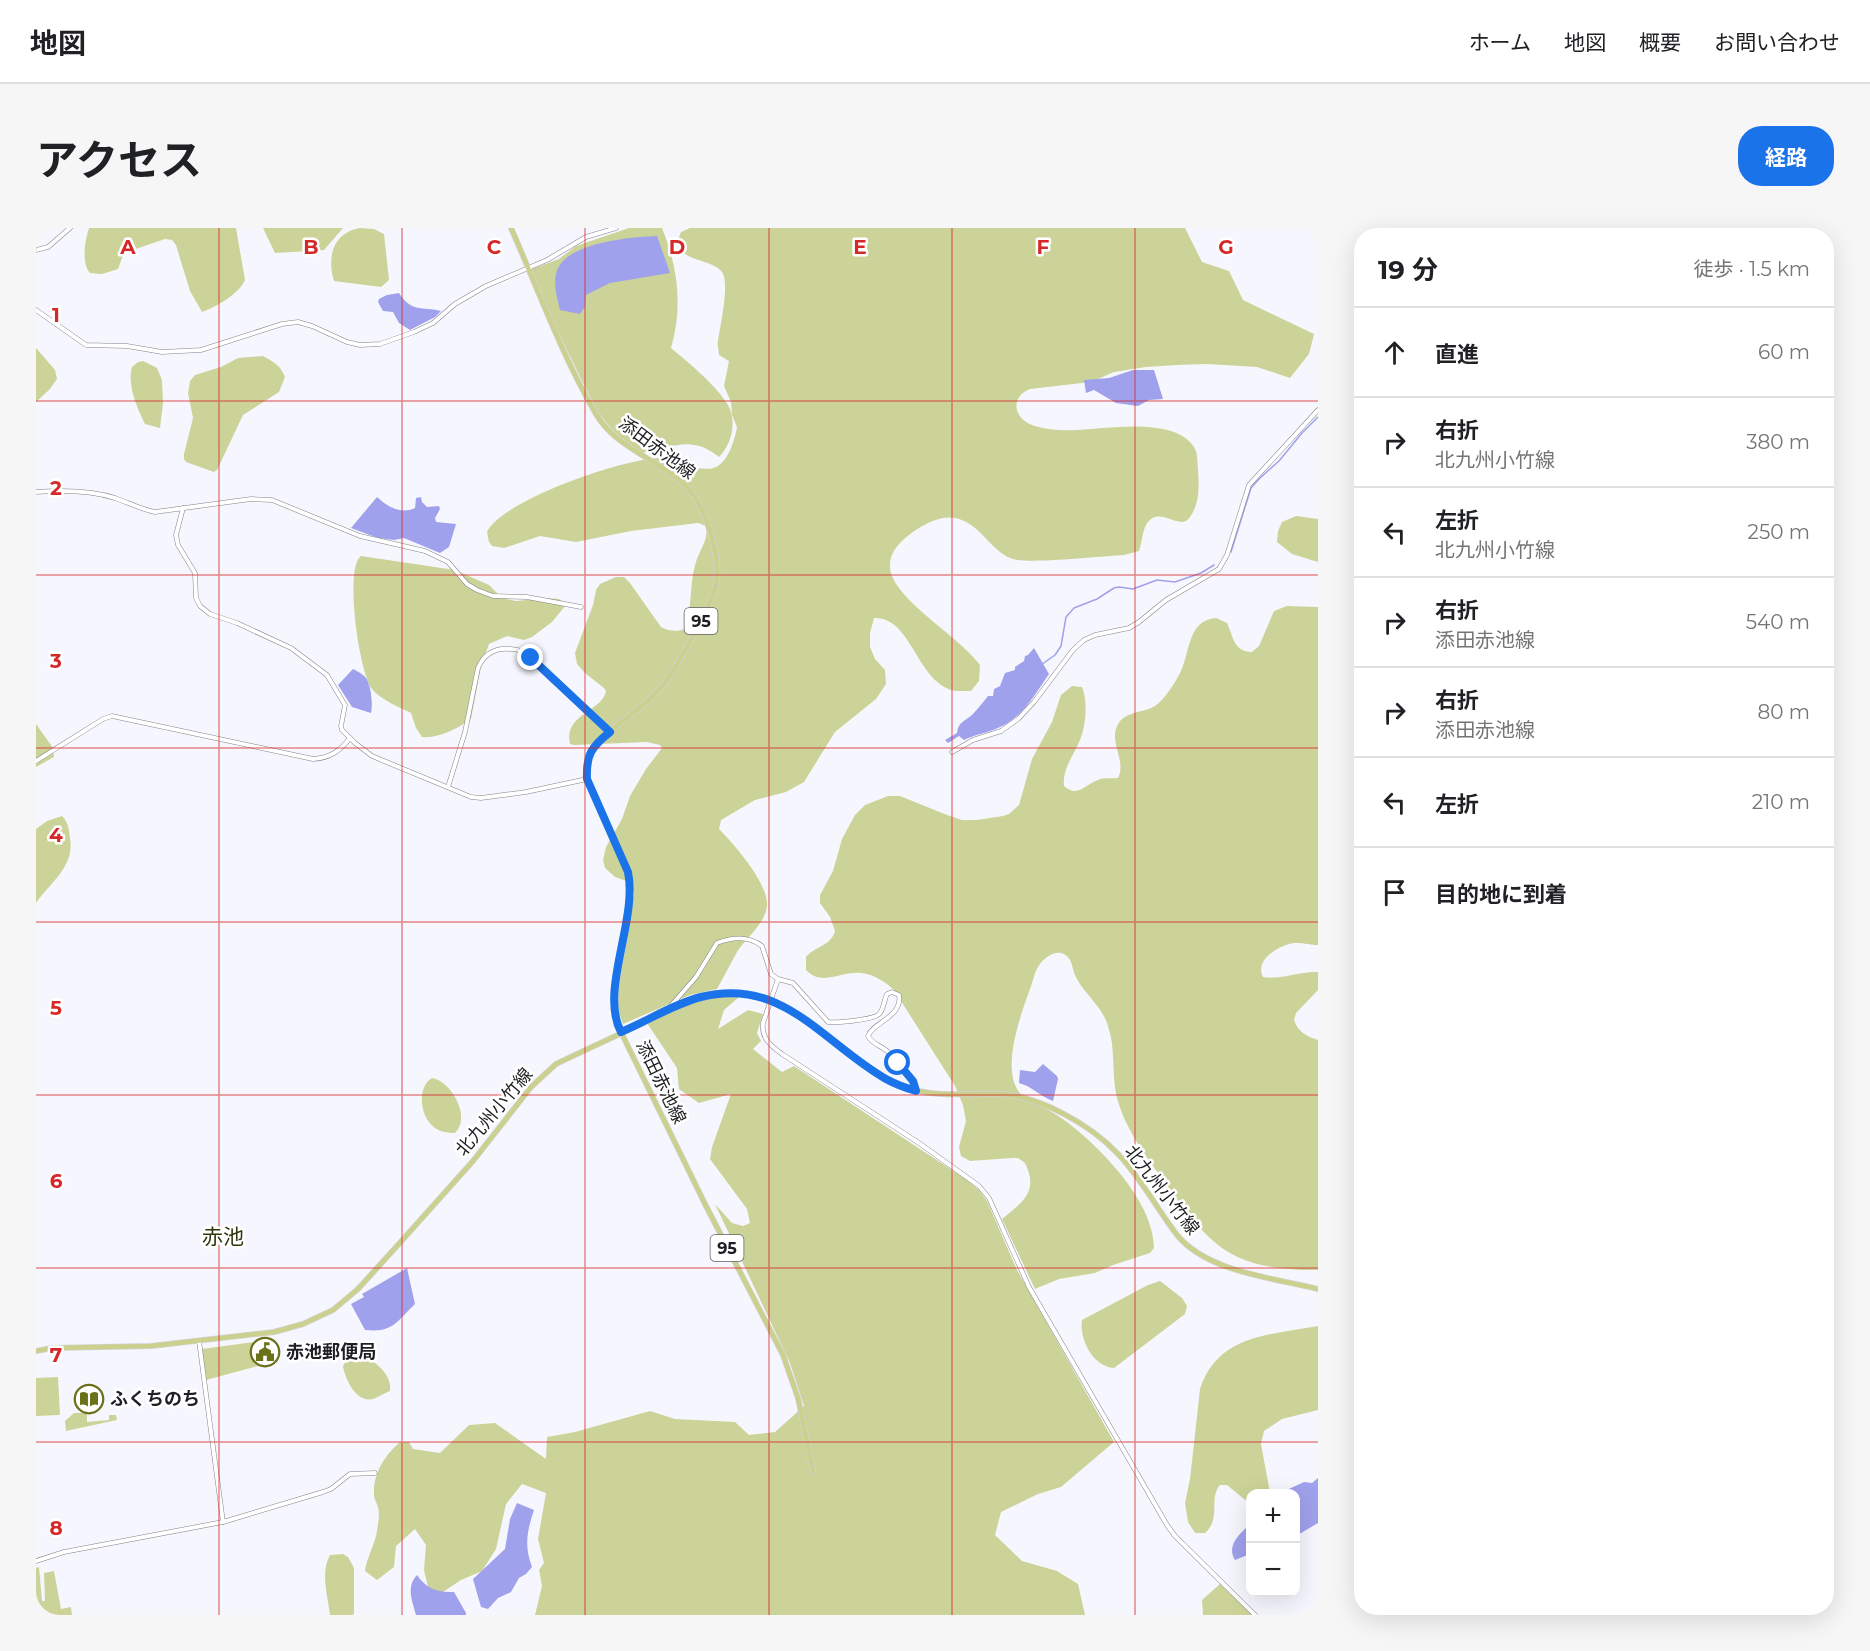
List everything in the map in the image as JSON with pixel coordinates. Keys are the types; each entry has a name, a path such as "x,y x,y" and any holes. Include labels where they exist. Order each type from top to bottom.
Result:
{"main road":[{"name":"添田赤池線","path":"511,228 541,299 597,416 624,444 663,468 692,492 715,549 718,564 715,589 678,664 652,697 610,732 589,754 586,764 587,779 628,872 631,886 615,989 615,1011 621,1032 705,1204 783,1355 798,1398 813,1471"},
{"name":"北九州小竹線","path":"36,1351 52,1348 128,1347 199,1341 288,1329 303,1324 340,1304 397,1246 473,1161 544,1073 556,1064 669,1008 723,993 743,994 789,1008 880,1076 916,1091 949,1096 1001,1094 1016,1096 1057,1110 1077,1122 1118,1154 1183,1243 1202,1256 1224,1266 1318,1289"}],"street":[{"path":"36,250 48,247 70,228"},
{"path":"36,310 86,345 127,346 162,352 201,350 282,324 298,322 347,342 360,345 372,344 394,340 424,328 467,296 486,286 529,269 586,237 616,228"},
{"path":"952,752 973,740 1001,731 1018,719 1034,702 1073,650 1084,640 1134,625 1166,600 1219,569 1227,555 1249,485 1318,410"},
{"path":"36,492 65,490 111,497 155,512 251,499 272,500 360,536 425,551 448,562 467,584 493,596 527,597 581,607"},
{"path":"183,508 176,535 178,545 195,573 196,598 200,606 210,615 237,623 291,648 327,675 344,700 342,730 372,756 471,797 481,798 587,779"},
{"path":"448,787 465,732 478,668 488,653 495,650 504,648 522,651 610,732"},
{"path":"36,761 103,719 112,716 314,759 332,755 350,738"},
{"path":"669,1008 696,977 713,948 724,940 737,938 759,943 764,949 769,971 778,979 793,983 825,1019 832,1023 876,1017 881,1012 887,994 892,992 899,994 899,1003 889,1017 871,1030 868,1035 870,1041 888,1052 898,1063 913,1081 916,1091"},
{"path":"778,979 762,1031 771,1046 979,1186 989,1198 1029,1287 1167,1525 1175,1536 1255,1615"},
{"path":"199,1341 223,1522"},
{"path":"36,1561 64,1552 223,1522 323,1492 350,1474 375,1473"}],"green space":[{"path":"89,228 236,228 245,280 232,295 202,312 190,291 176,245 172,240 165,239 124,253 118,269 102,274 90,273 85,263 85,245"},
{"path":"263,228 343,228 324,250 275,253"},
{"path":"360,228 374,229 384,234 389,280 381,287 334,281 331,264 334,248 343,235"},
{"path":"629,228 662,228 672,257 677,287 677,317 671,348 709,382 723,397 731,412 732,432 727,446 719,457 709,450 691,444 642,453 616,433 595,407 551,318 532,272 532,269 559,259 576,246"},
{"path":"690,228 1185,228 1202,262 1229,271 1243,300 1314,334 1309,354 1290,378 1257,367 1177,365 1114,372 1091,382 1030,389 1023,393 1017,403 1017,409 1023,419 1035,426 1066,430 1139,426 1171,431 1184,437 1194,447 1197,454 1199,488 1190,517 1181,522 1163,517 1151,519 1146,525 1139,551 1124,555 1018,560 1003,554 967,522 953,518 929,523 903,540 890,560 891,573 895,582 912,603 980,665 979,681 971,691 956,691 943,686 932,677 897,628 887,620 874,618 870,633 870,647 875,659 885,670 886,684 876,699 835,732 804,782 786,792 755,800 721,820 719,829 749,865 762,887 767,906 763,919 737,952 717,989 690,995 623,1024 618,1010 618,988 634,894 632,883 615,877 605,868 603,860 606,847 622,819 630,796 662,748 660,745 647,742 570,744 569,734 572,726 598,704 606,691 577,664 575,653 593,605 596,590 600,584 616,577 624,577 630,583 661,627 672,631 684,629 689,613 694,570 705,540 706,526 698,523 631,531 576,542 540,536 504,548 492,546 487,532 497,520 516,507 540,494 595,473 622,465 662,458 703,469 716,467 724,460 733,444 737,427 732,415 731,402 724,386 729,361 719,355 718,346 725,295 724,278 717,267 692,258 680,249 678,242 681,232"},
{"path":"36,348 55,370 57,379 36,402"},
{"path":"263,356 277,365 285,377 279,392 243,415 217,470 214,472 186,462 184,454 193,418 188,393 190,381 195,375 221,367 238,358"},
{"path":"143,361 157,368 162,380 163,403 160,428 145,424 134,396 131,381 132,367"},
{"path":"1296,516 1318,519 1318,562 1292,554 1277,542 1282,522"},
{"path":"361,556 455,570 489,585 502,598 516,601 559,599 564,602 565,606 552,622 532,637 524,640 507,636 489,644 481,667 471,719 448,732 422,737 411,713 380,697 372,689 367,679 355,621 354,579 356,564"},
{"path":"1287,606 1318,607 1318,945 1292,943 1284,946 1268,956 1261,971 1263,977 1270,978 1318,972 1318,990 1296,1013 1294,1020 1303,1033 1318,1040 1318,1270 1287,1269 1242,1259 1208,1237 1194,1221 1130,1130 1117,1098 1112,1044 1105,1019 1082,987 1070,960 1062,953 1058,953 1048,956 1038,967 1017,1028 1012,1074 1023,1096 1067,1122 1095,1146 1123,1178 1145,1213 1152,1230 1154,1248 1150,1253 1095,1273 1059,1279 1035,1289 1002,1219 1027,1195 1030,1181 1025,1163 1018,1158 970,1161 961,1156 959,1147 966,1121 963,1105 955,1086 894,990 879,979 866,974 854,973 825,978 812,975 806,970 806,957 830,940 835,931 830,917 820,903 820,895 833,871 842,839 855,815 865,805 888,796 900,796 962,820 977,820 1009,814 1019,805 1032,759 1052,722 1061,695 1072,686 1082,687 1086,714 1078,746 1065,774 1064,786 1077,791 1100,779 1118,778 1120,765 1115,731 1118,724 1130,714 1155,706 1166,696 1180,673 1191,639 1200,625 1216,618 1227,623 1238,646 1252,652 1259,646 1274,611"},
{"path":"36,724 53,748 54,757 36,767"},
{"path":"62,816 69,832 71,848 69,857 61,873 36,903 36,829 47,821"},
{"path":"726,996 739,997 724,1010 718,1029 748,1010 763,1014 757,1033 761,1041 753,1049 782,1072 794,1066 967,1180 987,1201 1017,1270 1114,1442 1061,1487 1038,1494 1001,1512 995,1535 1022,1561 1057,1571 1078,1584 1085,1615 535,1615 542,1586 539,1570 544,1563 538,1539 546,1493 522,1484 506,1504 496,1549 482,1571 461,1580 443,1592 430,1596 424,1570 426,1545 415,1529 396,1546 394,1567 377,1580 365,1571 378,1522 379,1510 374,1498 374,1486 385,1459 400,1442 409,1442 413,1449 440,1453 469,1425 495,1423 546,1459 547,1437 575,1432 650,1411 675,1419 735,1422 749,1435 775,1432 804,1406 790,1363 715,1204 732,1223 743,1226 750,1223 747,1209 710,1159 731,1094 699,1103 679,1089 677,1068 647,1023 685,1006"},
{"path":"432,1078 446,1086 457,1101 461,1118 460,1126 455,1133 437,1129 426,1117 422,1099 424,1087"},
{"path":"1160,1281 1182,1298 1187,1306 1185,1314 1114,1368 1100,1363 1085,1343 1082,1320"},
{"path":"1318,1326 1318,1410 1282,1419 1264,1431 1261,1444 1269,1489 1246,1489 1246,1501 1227,1485 1220,1485 1215,1496 1214,1515 1210,1527 1205,1533 1195,1533 1188,1522 1185,1503 1190,1479 1200,1389 1208,1371 1219,1357 1233,1347 1264,1335"},
{"path":"254,1342 258,1366 206,1380 202,1349"},
{"path":"355,1354 368,1358 380,1367 388,1378 390,1391 373,1399 367,1399 352,1389 343,1366 348,1358"},
{"path":"58,1377 60,1415 36,1416 36,1378"},
{"path":"74,1413 87,1413 87,1422 109,1420 109,1415 116,1415 117,1420 66,1431 65,1421"},
{"path":"343,1554 348,1557 354,1568 354,1613 353,1615 330,1615 326,1585 327,1562 330,1555"},
{"path":"39,1567 42,1601 45,1601 44,1573 54,1571 61,1609 71,1607 72,1615 36,1615 36,1568"},
{"path":"1220,1584 1252,1615 1203,1615 1202,1600"}],"water":[{"path":"657,236 670,273 610,283 586,295 585,307 580,314 560,310 555,278 558,268 565,259 575,252 603,243"},
{"path":"399,293 408,304 417,308 441,311 435,317 410,330 399,323 393,312 383,311 378,302 387,295"},
{"path":"1133,370 1154,370 1163,399 1149,400 1138,406 1116,403 1094,390 1086,393 1084,380 1109,378"},
{"path":"377,497 399,510 415,508 416,498 421,497 427,507 439,506 436,522 456,524 449,547 440,553 404,538 394,540 378,538 351,528"},
{"path":"1034,648 1049,674 1022,711 1008,723 996,729 964,740 959,736 948,743 945,740 957,733 960,724 972,715 988,696 993,696 994,689 1000,686 1005,673 1015,670 1015,667 1024,661 1025,656"},
{"path":"353,669 368,681 371,713 352,707 338,685"},
{"path":"1043,1064 1058,1079 1053,1101 1019,1083 1020,1070 1035,1072"},
{"path":"407,1268 415,1304 388,1328 365,1330 351,1304 364,1297 362,1294"},
{"path":"1318,1478 1318,1523 1300,1534 1300,1489 1289,1489 1304,1482 1312,1483"},
{"path":"517,1503 534,1510 527,1538 532,1567 519,1578 511,1592 498,1598 488,1609 481,1607 473,1579 505,1549 510,1519"},
{"path":"1246,1528 1246,1556 1235,1560 1232,1549 1238,1536"},
{"path":"417,1575 432,1589 454,1592 466,1615 416,1615 411,1589"}],"waterway":[{"path":"1231,552 1251,488 1279,461 1318,417"},
{"path":"1041,665 1055,655 1061,646 1066,617 1074,608 1097,599 1114,588 1133,589 1157,580 1175,582 1201,573 1214,565"}],"place":[{"name":"赤池郵便局","path":"265,1352"},
{"name":"ふくちのち","path":"89,1399"}],"district":[{"name":"赤池","path":"223,1237"}],"route":[{"path":"531,658 610,732 589,754 586,764 587,779 609,824 628,872 631,886 615,989 615,1011 621,1032 669,1008 704,996 723,993 743,994 789,1008 872,1070 889,1081 916,1091 913,1081 898,1063"}]}
